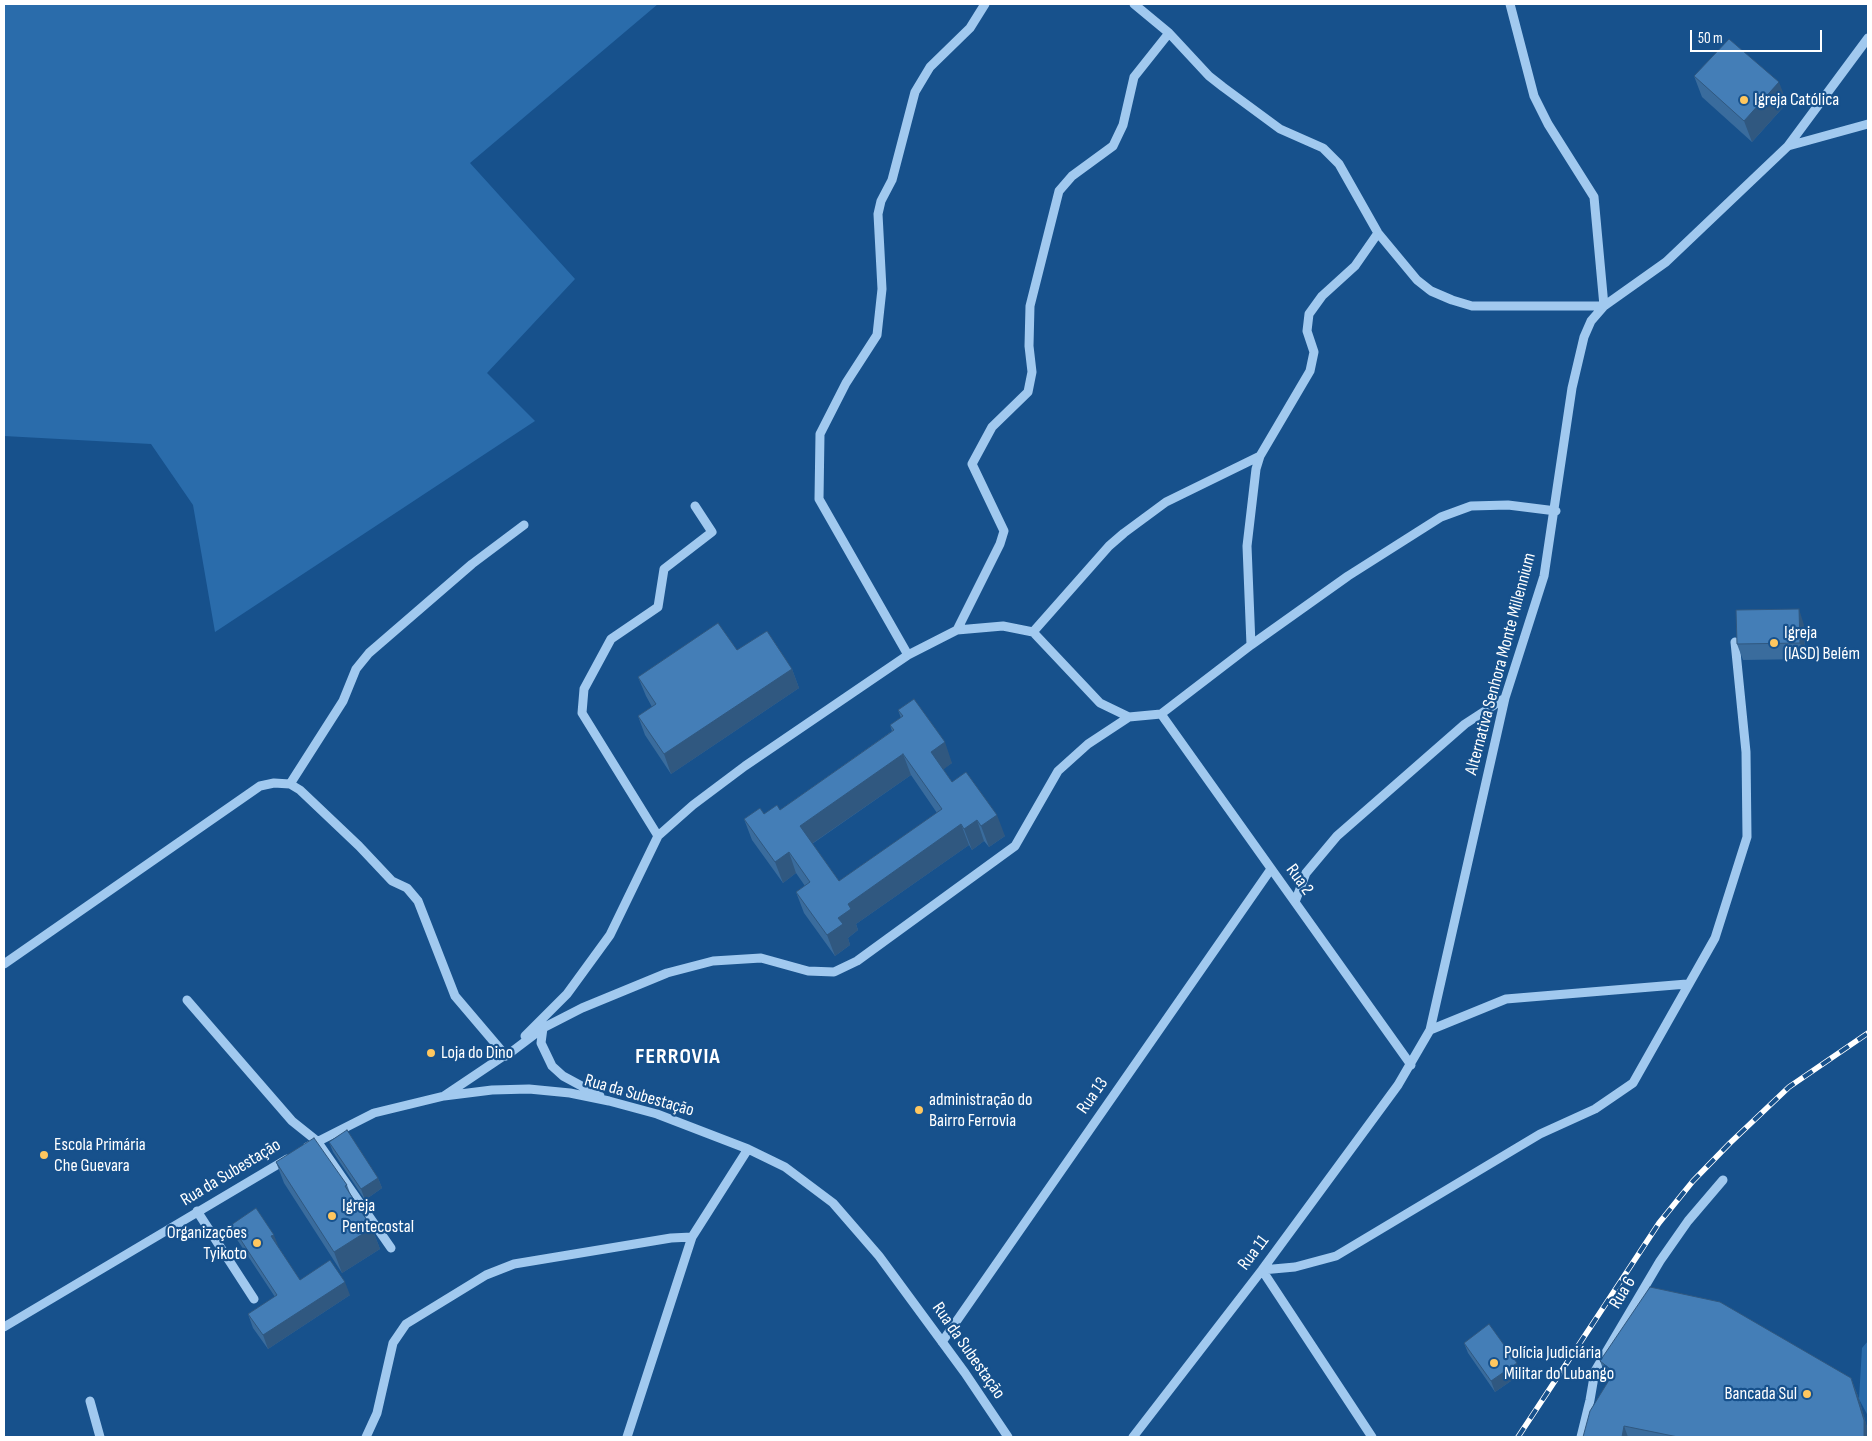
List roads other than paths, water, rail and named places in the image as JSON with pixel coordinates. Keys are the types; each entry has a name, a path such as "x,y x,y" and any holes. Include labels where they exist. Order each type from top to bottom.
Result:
{"street":[{"path":"908,655 819,499 820,434 846,382 877,335 882,289 882,252 878,214 881,201 892,180 915,92 930,67 970,28 985,4"},
{"path":"1134,4 1169,33 1209,76 1223,87 1280,129 1324,148 1339,164 1378,233 1417,280 1431,291 1472,306 1604,306 1594,197 1548,124 1534,96 1510,4"},
{"path":"957,630 1000,544 1004,531 972,464 992,427 1028,392 1032,372 1029,346 1030,306 1059,191 1072,176 1113,146 1123,125 1134,77 1169,33"},
{"name":"Alternativa Senhora Monte Millennium","path":"1398,1085 1430,1030 1504,698 1544,576 1556,511 1572,388 1591,321 1604,306 1666,262 1788,146 1868,38"},
{"path":"1788,146 1868,124"},
{"path":"1251,645 1247,531 1260,456 1310,371 1314,352 1307,331 1309,314 1322,296 1354,266 1378,233"},
{"path":"1033,632 1109,546 1124,533 1166,502 1260,456"},
{"path":"444,1096 506,1056 543,1028 582,1008 667,973 713,961 761,958 808,971 834,972 857,962 1015,846 1058,771 1088,744 1129,717 1161,714 1251,645 1348,576 1441,517 1472,506 1508,505 1556,511"},
{"path":"658,836 582,713 584,689 611,638 658,606 664,569 712,532 696,506"},
{"path":"290,784 343,701 356,669 369,654 472,564 524,525"},
{"path":"506,1056 567,994 610,935 658,836 693,804 745,766 908,655 957,630 1003,626 1033,632 1100,703 1129,717"},
{"path":"1372,1437 1262,1270 1295,1267 1336,1256 1540,1134 1595,1108 1633,1084 1687,984 1715,938 1747,837 1746,752 1735,642"},
{"path":"1295,902 1306,873 1337,836 1465,724 1504,698"},
{"name":"Rua 2","path":"1161,714 1411,1065"},
{"path":"4,964 260,786 274,783 290,784 300,790 360,846 392,881 407,888 418,901 455,996 506,1056"},
{"name":"Rua 13","path":"942,1342 1271,869"},
{"path":"1430,1030 1506,999 1687,984"},
{"path":"187,1000 292,1121 317,1141 391,1248"},
{"path":"543,1028 541,1044 552,1066 563,1076 608,1101"},
{"name":"Rua 11","path":"1133,1437 1262,1270 1398,1085"},
{"name":"Rua da Subestação","path":"300,1151 374,1113 444,1096 492,1090 529,1089 570,1093 657,1114 748,1149 785,1167 833,1203 880,1256 1008,1437"},
{"path":"627,1437 692,1237 748,1149"},
{"name":"Rua da Subestação","path":"4,1328 291,1156"},
{"name":"Rua 6","path":"1581,1437 1595,1371 1660,1261 1688,1221 1723,1180"},
{"path":"197,1211 254,1299"},
{"path":"366,1437 377,1413 393,1343 406,1324 486,1275 514,1264 671,1238 692,1237"},
{"path":"90,1401 100,1437"}],"railway":[{"path":"1518,1437 1659,1223 1693,1181 1789,1087 1868,1033"}],"place":[{"name":"Igreja Católica","path":"1744,100"},
{"name":"Igreja (IASD) Belém","path":"1774,643"},
{"name":"Loja do Dino","path":"431,1053"},
{"name":"administração do Bairro Ferrovia","path":"919,1110"},
{"name":"Escola Primária Che Guevara","path":"44,1155"},
{"name":"Igreja Pentecostal","path":"332,1216"},
{"name":"Organizações Tyikoto","path":"257,1243"},
{"name":"Polícia Judiciária Militar do Lubango","path":"1494,1363"},
{"name":"Bancada Sul","path":"1807,1394"}],"district":[{"name":"FERROVIA","path":"678,1057"}]}
